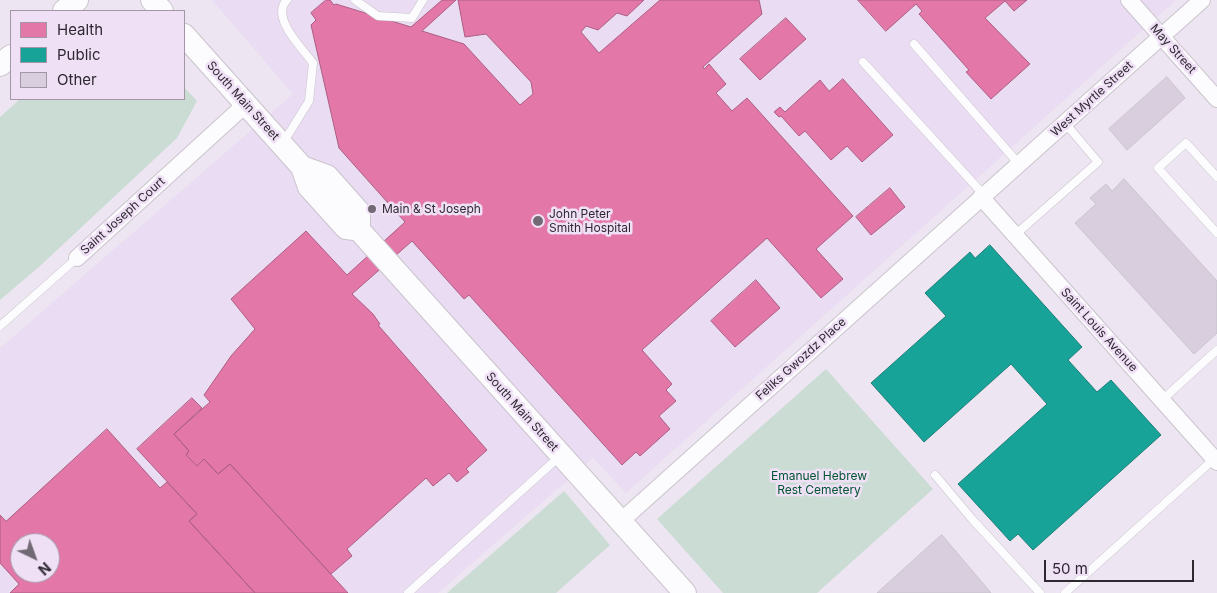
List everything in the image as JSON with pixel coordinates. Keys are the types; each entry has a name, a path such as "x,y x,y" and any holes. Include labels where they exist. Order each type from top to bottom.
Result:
{"street":[{"path":"65,10 77,0"},
{"path":"152,0 161,10"},
{"name":"May Street","path":"1129,0 1217,99"},
{"name":"West Myrtle Street","path":"983,196 1202,0"},
{"name":"South Main Street","path":"185,36 302,167 327,176 359,212 359,230 685,593"},
{"path":"0,65 10,57"},
{"name":"Saint Joseph Court","path":"77,258 246,104"},
{"name":"Saint Louis Avenue","path":"983,196 1015,236 1215,460"},
{"name":"Feliks Gwozdz Place","path":"621,521 983,196"}],"lane":[{"path":"282,145 309,102 313,63 281,17 282,7 287,0"},
{"path":"355,0 378,16 412,18 423,0"},
{"path":"914,44 1019,164"},
{"path":"863,62 983,196"},
{"path":"1015,236 1098,162 1065,123"},
{"path":"1217,177 1186,143 1158,168 1217,233"},
{"name":"Saint Joseph Court","path":"0,326 77,258"},
{"path":"1162,400 1217,350"},
{"path":"408,593 561,455"},
{"path":"1065,593 1215,460"},
{"path":"935,475 972,519 1040,593"}],"shaded area":[{"name":"John Peter Smith Hospital","path":"212,0 1176,0 626,493 593,458 438,593 0,593 0,348 293,94"}],"green space":[{"path":"185,88 197,101 177,138 40,266 0,300 0,117 19,100 185,100"},
{"name":"Emanuel Hebrew Rest Cemetery","path":"826,369 933,489 817,593 723,593 657,519"},
{"path":"564,491 610,545 556,593 447,593"}],"building: Health":[{"path":"326,0 330,0 334,5 336,4 411,27 442,0 456,0 422,31 464,44 520,105 533,94 531,82 486,34 465,37 458,0 644,0 627,16 617,13 598,30 586,26 581,32 599,53 660,0 759,0 762,14 703,67 704,69 709,64 726,84 716,93 732,111 747,98 853,216 816,249 843,279 821,298 767,238 642,350 672,384 666,390 676,401 659,416 670,429 640,456 636,452 622,465 469,295 464,299 412,241 352,294 373,314 380,324 378,325 487,450 466,469 469,472 457,482 449,473 433,486 426,478 347,549 352,556 331,574 230,464 218,474 204,459 197,466 186,455 189,451 174,434 210,402 204,395 231,356 255,329 231,299 306,231 347,275 405,222 339,148 311,25 316,20 311,13"},
{"path":"858,0 1027,0 1014,11 1005,1 985,18 1030,64 991,99 966,72 969,70 919,14 922,11 916,4 886,31"},
{"path":"786,18 806,39 760,80 740,59"},
{"path":"843,79 893,135 862,162 847,146 831,160 805,131 799,136 781,116 779,117 774,112 780,107 785,112 820,80 829,91"},
{"path":"890,188 905,207 871,235 856,217"},
{"path":"756,280 780,308 735,347 711,321"},
{"path":"192,398 202,408 174,434 189,451 186,455 197,466 204,459 218,474 230,464 348,593 255,593 189,521 197,514 137,449"},
{"path":"107,429 160,488 167,482 197,514 189,521 255,593 10,593 18,583 60,583 60,533 10,533 10,574 0,563 0,515 6,521"}],"building: Public":[{"path":"990,245 1082,347 1068,360 1097,392 1111,380 1161,435 1033,550 1018,534 1010,541 958,484 1047,404 1011,364 924,442 871,383 946,316 925,293 970,252 975,258"}],"building: Other":[{"path":"1167,77 1185,98 1127,150 1109,129"},
{"path":"1124,179 1217,281 1217,333 1194,354 1075,223 1096,204 1090,198 1106,184 1112,191"},
{"path":"942,535 991,593 877,593 940,536"}],"place":[{"name":"Main & St Joseph","path":"372,209"},
{"name":"John Peter Smith Hospital","path":"538,221"}]}
